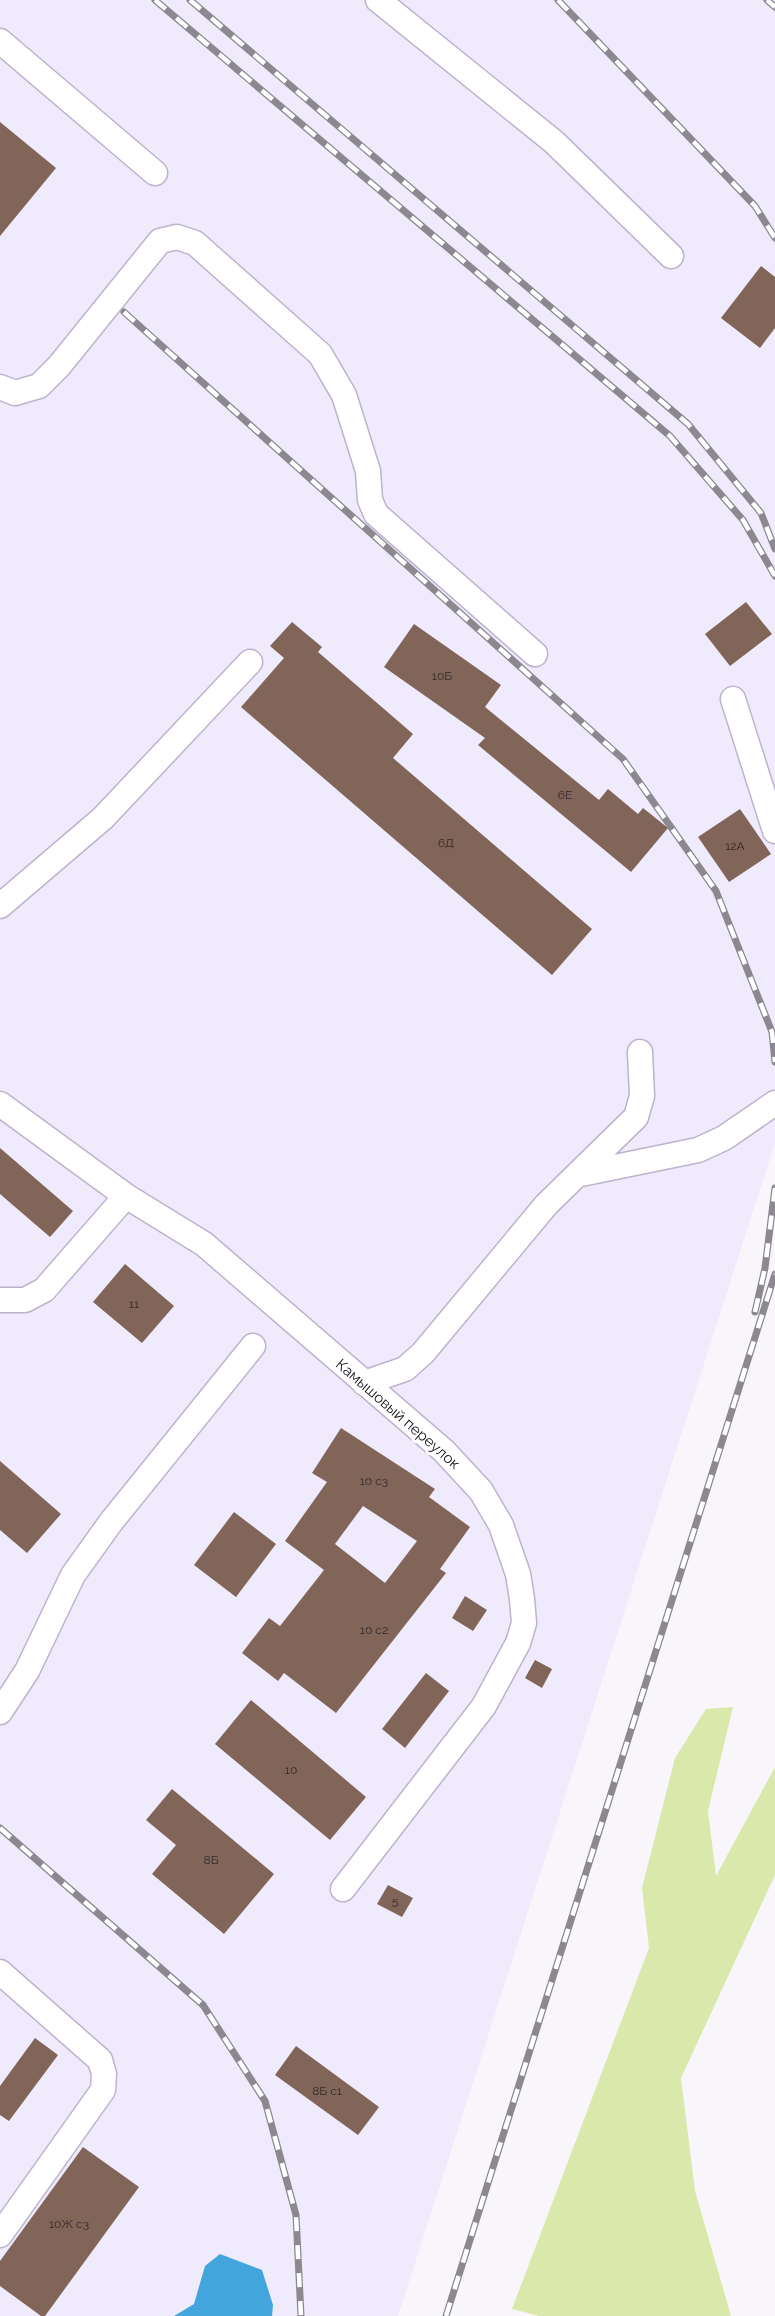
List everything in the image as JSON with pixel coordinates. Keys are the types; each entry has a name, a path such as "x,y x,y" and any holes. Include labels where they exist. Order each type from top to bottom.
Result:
{"lane":[{"path":"378,0 554,142 671,256"},
{"path":"0,41 155,173"},
{"path":"0,387 15,393 39,386 59,366 160,241 177,237 195,243 320,354 344,395 368,471 370,500 376,514 535,654"},
{"path":"0,906 103,818 250,662"},
{"path":"733,699 775,831"},
{"path":"364,1383 405,1369 423,1353 546,1205 636,1117 642,1096 640,1052"},
{"path":"581,1173 698,1150 724,1138 775,1103"},
{"name":"Камышовый переулок","path":"0,1104 126,1196 204,1244 444,1451 482,1491 501,1525 518,1574 524,1623 518,1643 484,1706 343,1889"},
{"path":"0,1300 25,1300 44,1290 126,1196"},
{"path":"0,1712 27,1671 73,1575 111,1522 253,1346"},
{"path":"0,1972 100,2060 104,2074 103,2090 0,2235"}],"shaded area":[{"path":"0,0 775,0 775,1143 398,2316 0,2316"}],"green space":[{"path":"733,1707 708,1811 716,1876 775,1767 775,1875 681,2078 695,2191 731,2316 539,2316 512,2309 649,1948 642,1888 675,1758 706,1709"}],"water":[{"path":"220,2254 262,2270 273,2305 272,2316 174,2316 194,2304 205,2266"}],"building":[{"path":"0,122 56,168 0,236"},
{"path":"761,266 775,277 775,328 760,348 721,318"},
{"path":"746,602 772,634 730,666 705,634"},
{"path":"292,622 322,647 318,652 413,734 393,758 592,929 552,975 241,707 284,658 270,646"},
{"path":"414,624 501,685 485,707 599,800 608,789 638,814 643,808 668,828 631,872 478,745 485,738 384,667"},
{"path":"740,809 771,854 729,882 698,837"},
{"path":"0,1148 73,1211 50,1237 0,1194"},
{"path":"125,1264 174,1306 142,1343 93,1302"},
{"path":"341,1428 435,1489 429,1497 470,1527 440,1569 446,1573 336,1713 284,1673 278,1681 242,1653 269,1618 280,1626 324,1570 285,1541 327,1482 312,1473","holes":["363,1506 417,1541 385,1583 335,1544"]},
{"path":"0,1461 61,1514 27,1553 0,1530"},
{"path":"234,1512 276,1544 236,1597 194,1565"},
{"path":"465,1596 487,1610 473,1631 452,1618"},
{"path":"535,1660 552,1669 542,1688 525,1678"},
{"path":"426,1673 449,1691 405,1748 382,1729"},
{"path":"251,1700 366,1797 330,1840 215,1744"},
{"path":"172,1789 274,1874 224,1934 152,1874 176,1845 146,1820"},
{"path":"388,1885 413,1898 402,1917 377,1904"},
{"path":"35,2038 58,2055 9,2121 0,2115 0,2086"},
{"path":"296,2046 379,2107 358,2135 275,2075"},
{"path":"83,2147 139,2187 45,2316 41,2316 0,2286 0,2261"}],"railway":[{"path":"155,0 670,436 743,520 775,576"},
{"path":"190,0 688,424 761,513 775,549"},
{"path":"558,0 755,206 775,238"},
{"path":"767,0 775,7"},
{"path":"124,312 623,759 716,891 772,1032 775,1062"},
{"path":"755,1312 765,1268 775,1188"},
{"path":"446,2316 775,1274"},
{"path":"0,1828 203,2005 265,2101 296,2215 301,2316"}]}
